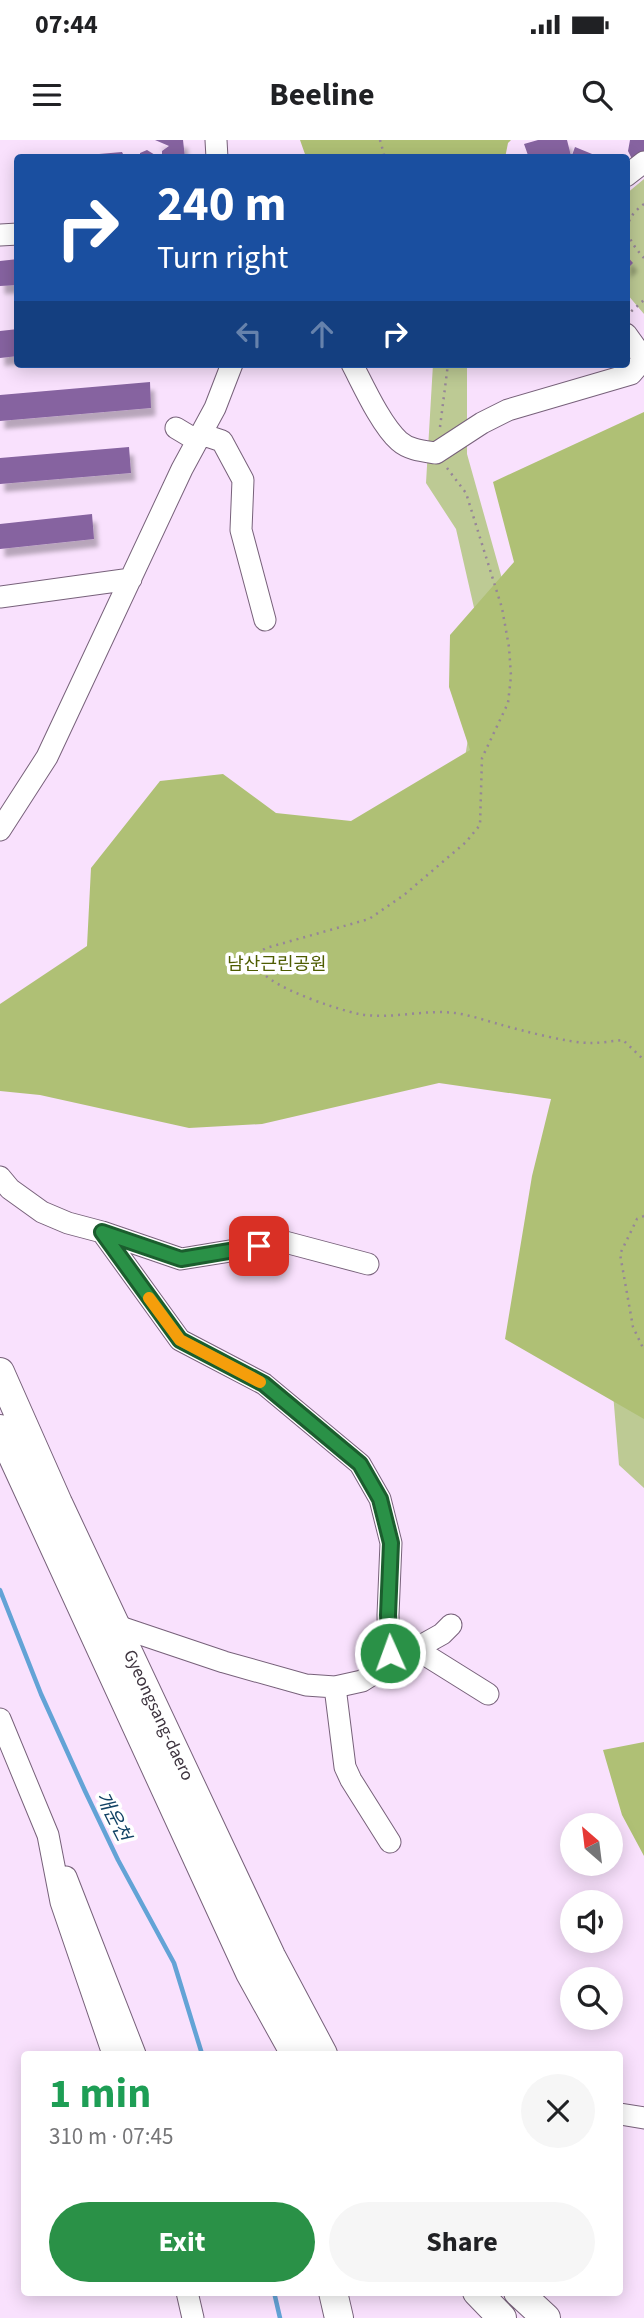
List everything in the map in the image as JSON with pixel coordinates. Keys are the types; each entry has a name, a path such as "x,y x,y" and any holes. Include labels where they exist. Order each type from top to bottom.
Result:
{"main road":[{"name":"Gyeongsang-daero","path":"0,1372 58,1503 271,1956 321,2051"},
{"name":"Gyeongsang-daero","path":"0,1429 266,2004 293,2051"},
{"path":"266,2004 277,2051"},
{"path":"334,2296 339,2318"},
{"path":"481,2296 502,2318"},
{"path":"522,2296 545,2318"}],"street":[{"path":"630,173 644,162"},
{"path":"354,368 366,392 398,441 411,448 436,453 482,423 508,410 631,374 644,359 630,340"},
{"path":"0,830 47,758 198,437 215,408 230,368"},
{"path":"176,428 198,437 222,441 243,480 241,530 265,620"},
{"path":"0,597 131,579"},
{"path":"0,1177 10,1189 42,1212 181,1259 285,1242 368,1264"},
{"path":"102,1232 180,1340 264,1384 360,1464 380,1499 391,1543 389,1664 362,1681 335,1686 306,1685 224,1662 117,1626"},
{"path":"389,1659 416,1649 442,1634 451,1625"},
{"path":"416,1649 488,1694"},
{"path":"335,1686 345,1767 390,1842"},
{"path":"0,1719 134,2051"},
{"path":"48,1835 61,1902 112,2051"},
{"path":"623,2114 644,2118"},
{"path":"188,2296 193,2318"}],"path":[{"path":"630,220 635,211 644,205"},
{"path":"630,242 644,258"},
{"path":"630,312 644,300"},
{"path":"447,368 436,453 466,493 502,608 509,647 511,676 508,703 482,758 480,825 466,842 404,895 369,919 266,948 259,952 255,961 258,971 267,979 327,1005 360,1015 455,1013 515,1029 589,1043 623,1040 644,1060"},
{"path":"644,1216 637,1219 620,1254 633,1327 644,1350"}],"green space":[{"path":"300,140 511,140 506,154 305,154"},
{"path":"644,179 644,314 630,298 630,191"},
{"path":"433,368 467,368 467,454 522,650 504,832 452,837 483,647 456,529 426,483"},
{"name":"남산근린공원","path":"644,412 644,1419 505,1339 532,1176 551,1099 439,1083 262,1124 189,1128 40,1095 0,1091 0,1004 87,946 91,868 160,781 223,774 276,813 351,821 470,750 449,687 450,635 514,562 493,482"},
{"path":"644,1196 644,1488 619,1465 599,1225"},
{"path":"644,1742 644,1856 621,1813 603,1750"}],"building":[{"path":"155,140 183,140 185,154 162,154 169,146"},
{"path":"538,140 567,140 570,154 528,154 524,144"},
{"path":"630,140 644,140 644,153 633,161 628,151"},
{"path":"575,147 592,154 572,154"},
{"path":"14,259 14,285 0,286 0,261"},
{"path":"14,329 14,356 0,358 0,331"},
{"path":"150,382 151,408 0,421 0,395"},
{"path":"129,447 131,473 0,484 0,458"},
{"path":"92,514 94,539 0,549 0,524"}],"waterway":[{"name":"개운천","path":"0,1590 41,1694 85,1791 118,1860 174,1963 201,2051"},
{"name":"개운천","path":"275,2296 280,2318"}],"slow traffic":[{"path":"149,1298 180,1340 260,1382"}],"route":[{"path":"259,1246 181,1259 102,1232 180,1340 264,1384 360,1464 380,1499 390,1533 390,1653"}]}
